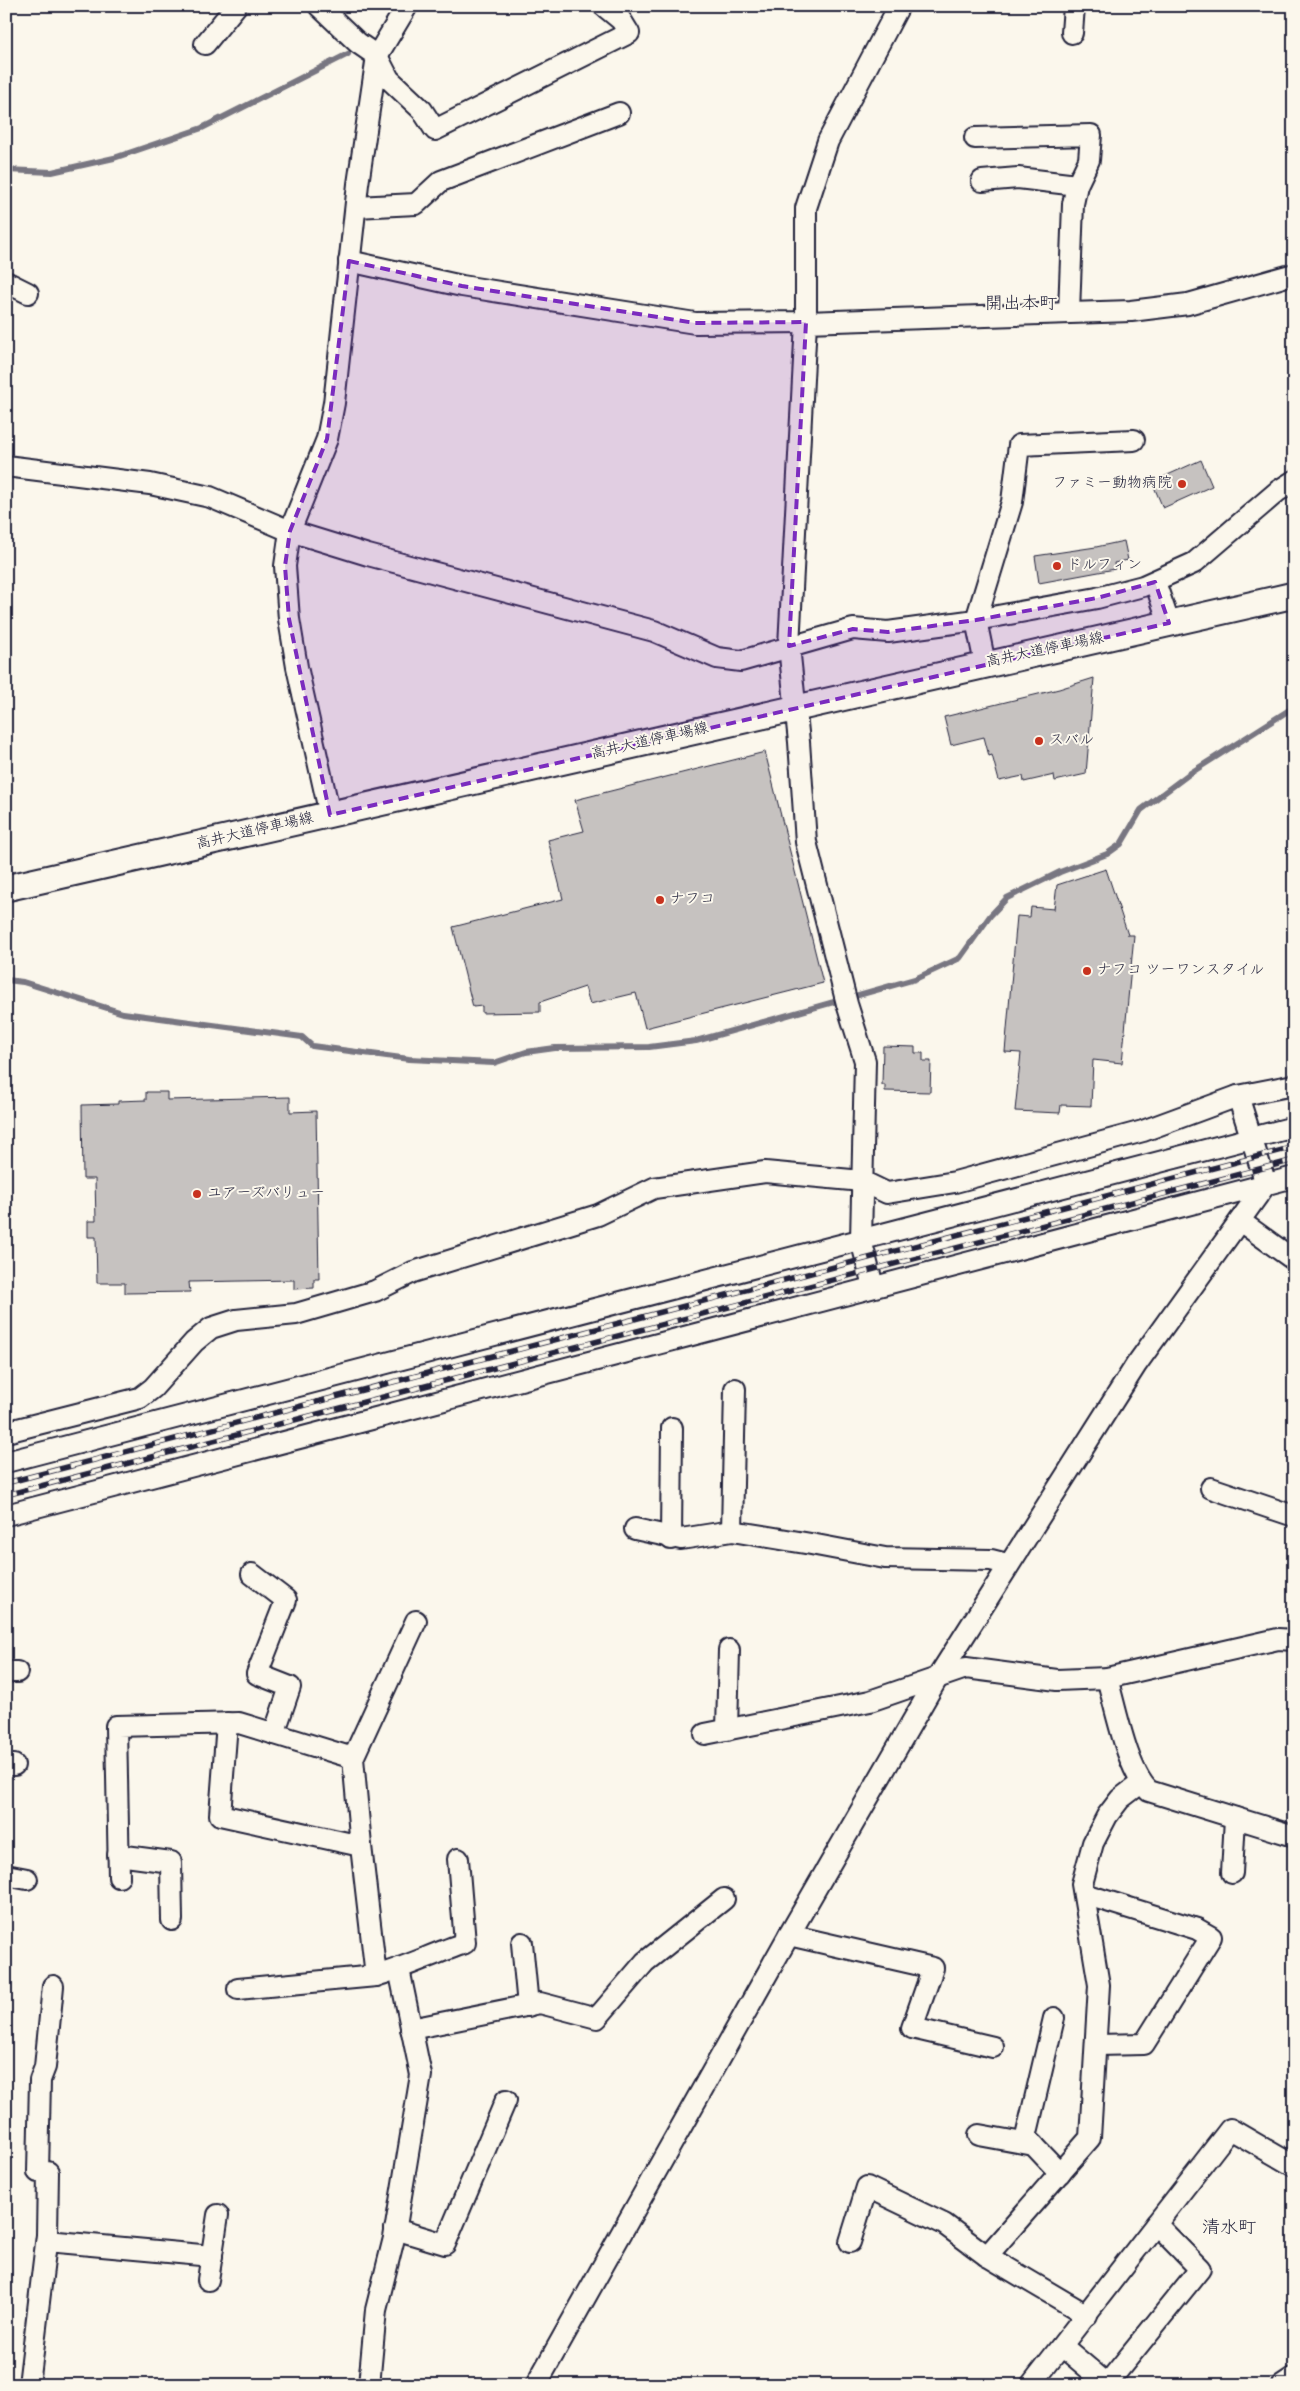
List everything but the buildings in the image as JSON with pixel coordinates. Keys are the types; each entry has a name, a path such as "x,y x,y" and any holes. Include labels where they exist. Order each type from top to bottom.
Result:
{"main road":[{"name":"高井大道停車場線","path":"6,888 1294,595"}],"street":[{"path":"205,44 236,6"},
{"path":"319,6 358,43 377,56 389,79 422,110 435,130 629,33 621,20 604,6"},
{"path":"330,815 296,667 289,619 285,566 290,531 328,439 334,402 358,184 377,56 407,6"},
{"path":"873,1286 861,1240 865,1061 846,998 806,842 799,742 789,646 806,322 806,208 828,140 899,6"},
{"path":"1072,34 1074,6"},
{"path":"356,207 416,204 441,181 619,113"},
{"path":"974,138 1091,135 1089,160 1077,185 1073,204 1069,312"},
{"path":"982,181 1018,178 1077,185"},
{"path":"349,261 462,286 695,323 806,322 1131,311 1188,304 1294,274"},
{"path":"6,282 28,293"},
{"path":"985,664 976,620 1012,502 1020,445 1134,440"},
{"path":"6,466 150,484 210,497 290,531 368,555 654,631 717,658 741,660 852,629 888,632 976,620 1097,598 1155,582 1194,563 1278,491 1294,481"},
{"path":"1155,582 1169,623"},
{"path":"6,1432 140,1398 154,1388 194,1342 211,1328 236,1320 296,1314 375,1291 413,1272 598,1215 654,1188 765,1172 862,1181 887,1193 955,1182 1144,1131 1238,1096 1294,1086"},
{"path":"1238,1096 1266,1184"},
{"path":"6,1462 1294,1127"},
{"path":"6,1515 1294,1177"},
{"path":"536,2385 789,1935 938,1677 964,1638 1007,1564 1136,1365 1240,1221 1246,1209 1266,1184"},
{"path":"1240,1221 1294,1260"},
{"path":"732,1531 735,1389"},
{"path":"671,1539 672,1428"},
{"path":"1211,1488 1294,1516"},
{"path":"635,1529 671,1539 732,1531 885,1558 991,1560 1007,1564"},
{"path":"252,1574 286,1600 258,1674 290,1687 274,1734"},
{"path":"376,1976 353,1758 416,1621"},
{"path":"705,1734 870,1701 966,1668 1058,1680 1107,1678 1278,1639 1294,1640"},
{"path":"727,1730 729,1650"},
{"path":"1107,1678 1134,1769 1141,1783 1149,1791 1294,1836"},
{"path":"227,1723 220,1816 361,1846"},
{"path":"119,1877 116,1726 239,1723 353,1758"},
{"path":"987,2256 1090,2138 1097,2046 1099,1985 1082,1884 1093,1843 1103,1823 1120,1799 1141,1783"},
{"path":"1232,1873 1235,1818"},
{"path":"118,1855 172,1862 172,1920"},
{"path":"238,1989 376,1976 465,1944 458,1859"},
{"path":"6,1875 27,1879"},
{"path":"1084,1894 1197,1929 1211,1937 1144,2044 1097,2046"},
{"path":"411,2029 540,2003 597,2018 645,1962 724,1898"},
{"path":"789,1935 933,1968 912,2028 992,2047"},
{"path":"522,1944 528,2006"},
{"path":"369,2385 376,2310 396,2229 421,2075 399,1969"},
{"path":"29,2385 47,2241 48,2172 38,2172 40,2080 45,2067 53,1986"},
{"path":"1054,2018 1026,2137 1060,2173"},
{"path":"396,2229 445,2244 506,2100"},
{"path":"1031,2385 1230,2129 1294,2166"},
{"path":"979,2135 1034,2145"},
{"path":"850,2242 867,2187 944,2224 987,2256 1087,2315"},
{"path":"208,2280 218,2215"},
{"path":"1062,2346 1107,2384 1200,2269 1156,2224"},
{"path":"47,2241 212,2256"},
{"path":"1282,2385 1294,2377"}],"highlighted area":[{"path":"349,261 462,286 695,323 806,322 789,646 853,629 888,632 976,620 1097,598 1155,582 1169,623 330,815 289,619 285,566 290,531 327,439"}],"waterway":[{"path":"6,170 52,172 114,158 202,128 348,54"},
{"path":"7,980 23,982 123,1013 302,1037 312,1046 409,1059 494,1063 526,1052 555,1048 649,1047 696,1041 915,979 960,958 990,916 1007,898 1060,872 1107,854 1121,844 1141,810 1189,774 1294,707"}],"railway":[{"path":"6,1483 1294,1147"},
{"path":"6,1495 1294,1160"}],"place":[{"name":"ファミー動物病院","path":"1182,484"},
{"name":"ドルフィン","path":"1057,566"},
{"name":"スバル","path":"1039,741"},
{"name":"ナフコ","path":"660,900"},
{"name":"ナフコ ツーワンスタイル","path":"1087,971"},
{"name":"ユアーズバリュー","path":"197,1194"}],"district":[{"name":"開出本町","path":"1021,305"},
{"name":"清水町","path":"1229,2229"}]}
